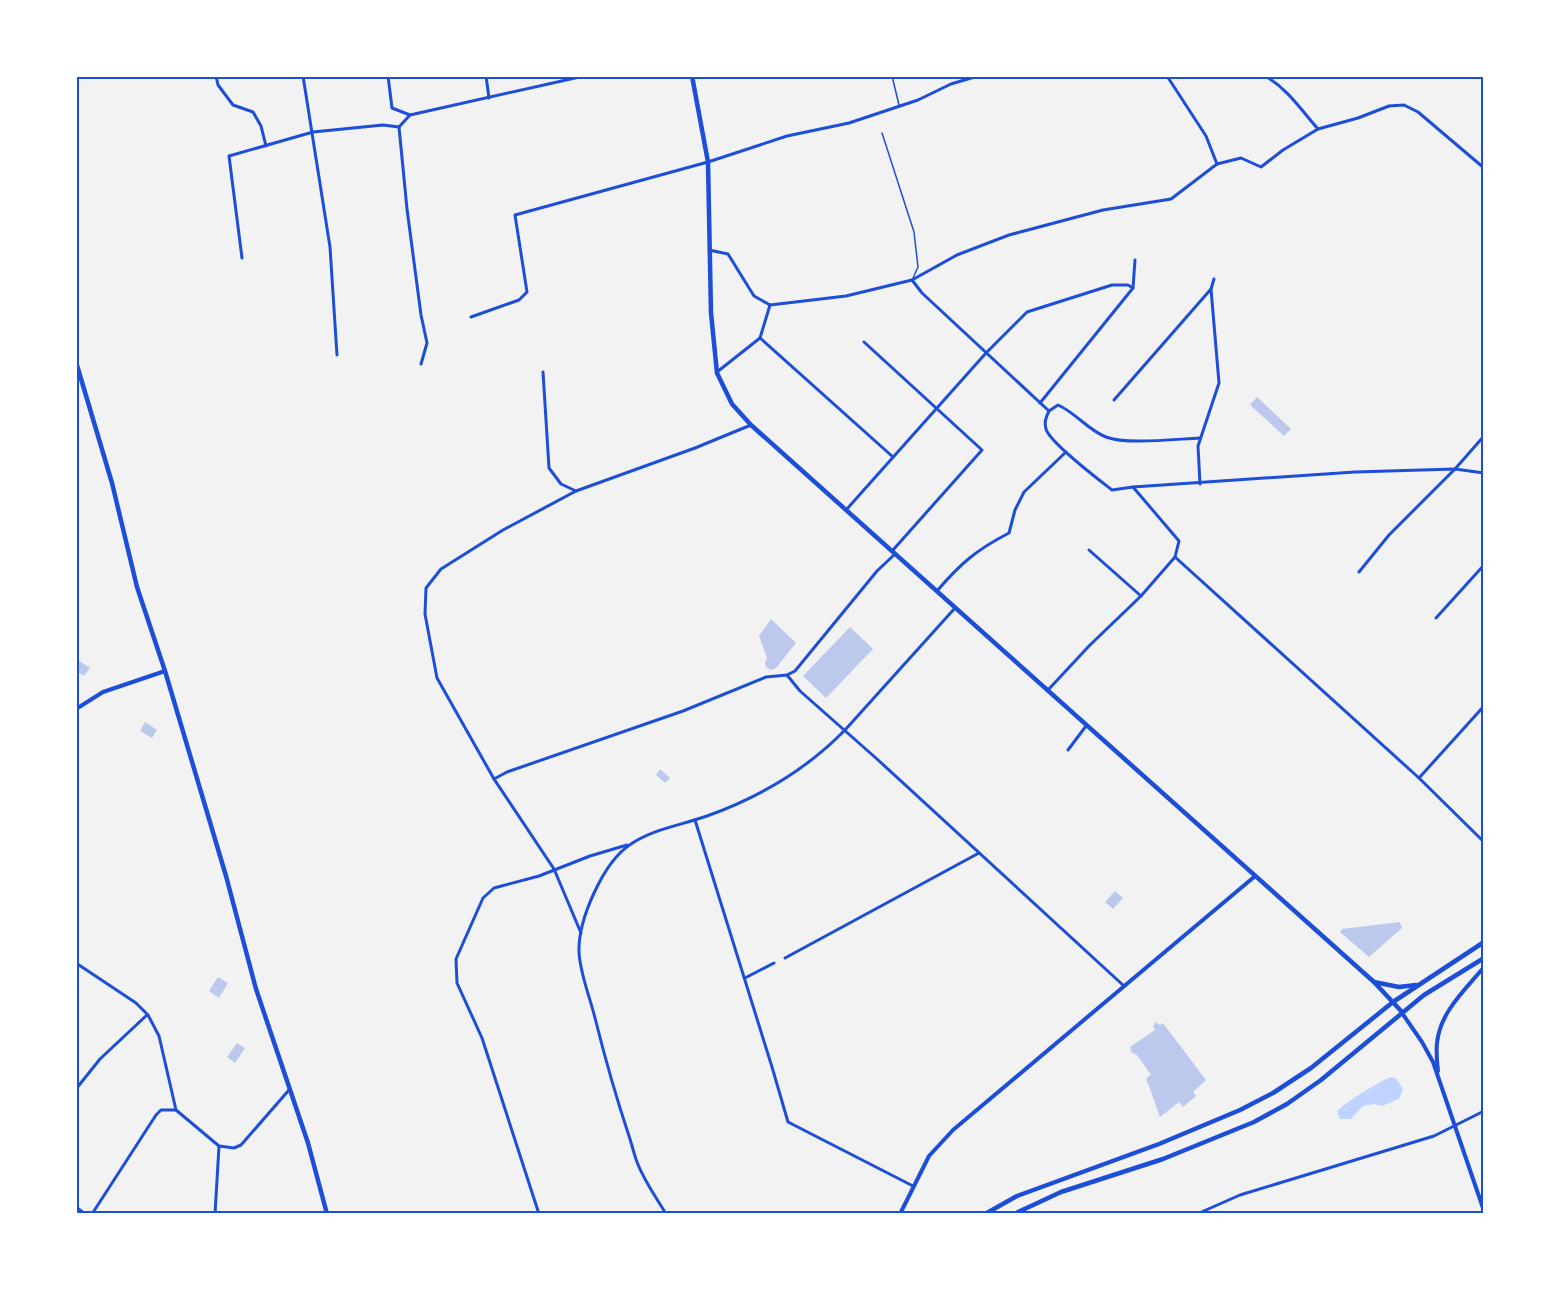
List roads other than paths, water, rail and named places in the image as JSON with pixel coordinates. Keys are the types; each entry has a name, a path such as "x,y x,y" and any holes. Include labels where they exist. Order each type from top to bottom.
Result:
{"main road":[{"path":"692,76 708,162 711,313 717,373 732,404 751,425 893,553 1374,982 1402,1012"},
{"path":"76,362 112,483 131,567 165,671 226,876 256,989 308,1143 327,1214"},
{"path":"985,1214 1017,1196 1159,1144 1240,1110 1273,1093 1311,1068 1393,1002 1484,942"},
{"path":"1014,1214 1061,1192 1163,1159 1254,1122 1287,1104 1321,1080 1424,995 1484,958"},
{"path":"1374,982 1399,987 1419,984"}],"street":[{"path":"216,76 218,85 233,105 253,112 261,126 266,146"},
{"path":"303,76 330,247 337,355"},
{"path":"388,76 392,108 410,115 584,76"},
{"path":"486,76 489,98"},
{"path":"471,317 519,300 527,292 515,216 708,162 786,136 849,123 978,76"},
{"path":"1167,76 1206,136 1217,164"},
{"path":"1265,76 1290,95 1318,129"},
{"path":"709,250 728,254 754,297 770,304 846,296 912,280 957,255 1009,235 1102,210 1171,199 1217,164 1241,158 1261,167 1283,150 1318,129 1358,118 1389,106 1404,105 1418,112 1484,168"},
{"path":"410,115 399,127 407,209 421,315 427,343 421,364"},
{"path":"242,258 229,156 313,132 383,125 399,127"},
{"path":"1040,403 1133,288 1135,260"},
{"path":"1114,400 1210,289 1214,279"},
{"path":"912,280 922,293 1049,411"},
{"path":"846,510 986,353 1027,312 1112,285 1128,285 1133,288"},
{"path":"1200,484 1197,446 1219,383 1210,289"},
{"path":"717,373 760,338 770,304"},
{"path":"760,338 892,457"},
{"path":"494,779 507,772 683,711 766,677 787,675 795,671 877,571 982,450 864,342"},
{"path":"543,372 549,468 561,484 576,491"},
{"path":"1200,438 1126,440 1106,437 1058,405 1049,411 1044,422 1046,432 1066,452 1112,490 1355,472 1455,469 1484,473"},
{"path":"581,933 554,868 494,779 437,678 425,614 426,588 441,569 466,552 576,491 751,425"},
{"path":"1359,572 1389,535 1455,469 1484,436"},
{"path":"937,591 977,550 1009,533 1015,510 1024,492 1066,452"},
{"path":"1048,691 1089,646 1141,596 1175,557 1179,541 1133,488"},
{"path":"1089,550 1141,596"},
{"path":"1175,557 1419,778 1484,842"},
{"path":"1436,618 1484,565"},
{"path":"539,1214 482,1038 457,982 456,959 483,898 494,888 539,876 554,868 629,845 651,834 720,811 772,787 805,766 845,730 955,608"},
{"path":"76,709 103,692 165,671"},
{"path":"787,675 800,691 1124,986"},
{"path":"1419,778 1484,705"},
{"path":"1068,750 1086,726"},
{"path":"695,820 788,1122 914,1186"},
{"path":"629,845 604,874 590,901 581,933 579,952 614,1092 636,1162 666,1214"},
{"path":"785,958 979,853"},
{"path":"900,1214 929,1156 953,1130 1254,877"},
{"path":"76,963 136,1003 148,1015 159,1036 176,1110 219,1146 234,1148 241,1145 289,1090"},
{"path":"745,978 774,963"},
{"path":"1438,1075 1436,1045 1442,1021 1448,1010 1484,967"},
{"path":"1402,1012 1422,1042 1438,1075 1484,1211"},
{"path":"76,1089 100,1059 148,1015"},
{"path":"92,1214 156,1115 161,1110 176,1110"},
{"path":"1197,1214 1240,1195 1434,1136 1484,1111"},
{"path":"215,1214 219,1146"},
{"path":"76,1207 85,1214"}],"lane":[{"path":"892,76 899,106"},
{"path":"882,133 914,232 918,267 912,280"}],"water":[{"path":"1390,1077 1396,1078 1403,1089 1399,1099 1382,1106 1374,1104 1363,1106 1351,1119 1340,1119 1337,1111 1362,1092"}]}
